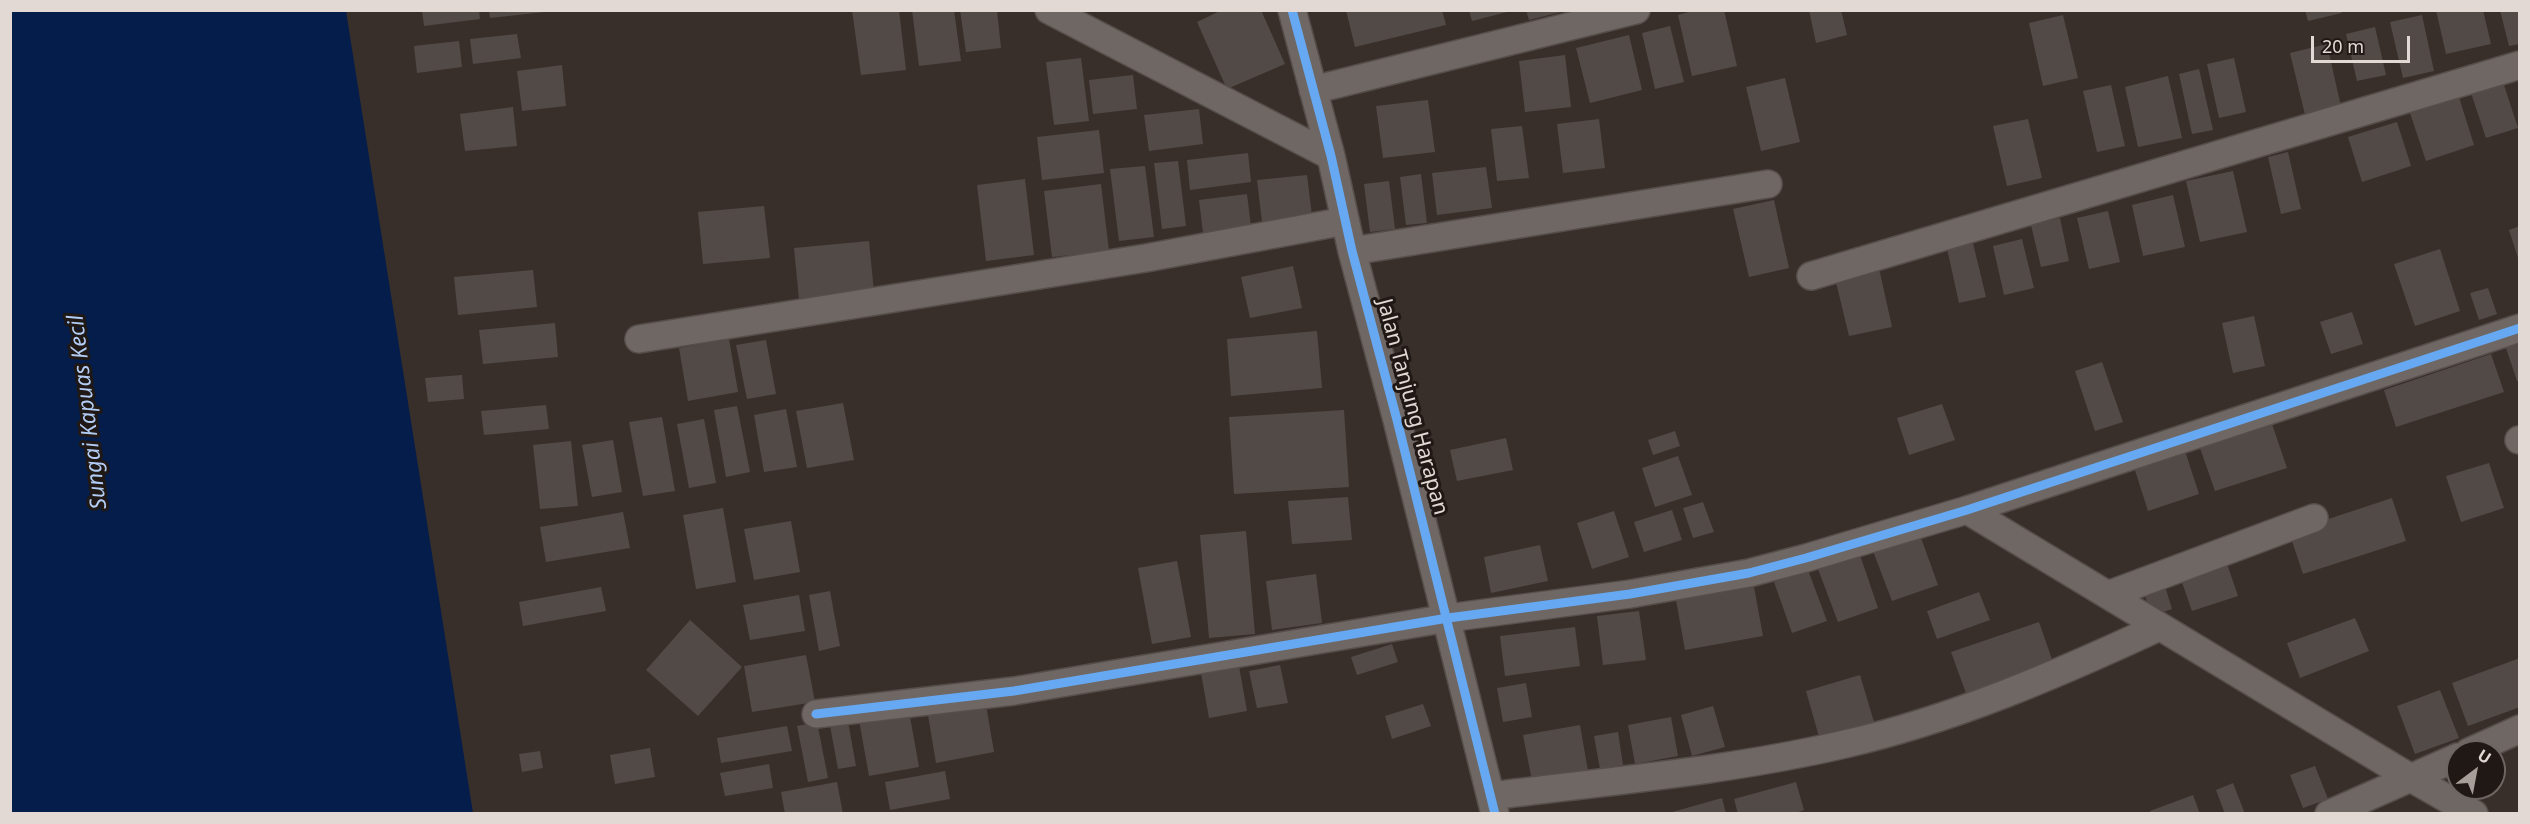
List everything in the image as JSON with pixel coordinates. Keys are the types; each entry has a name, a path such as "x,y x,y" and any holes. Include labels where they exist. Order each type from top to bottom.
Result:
{"street":[{"path":"1050,10 1331,156"},
{"name":"Jalan Tanjung Harapan","path":"1292,10 1448,618 1493,804"},
{"path":"1313,90 1636,10"},
{"path":"1811,276 2520,65"},
{"path":"1352,251 1768,184"},
{"path":"639,339 1146,258 1345,221"},
{"path":"816,714 1014,692 1448,618 1630,594 1749,573 1967,510 2520,328"},
{"path":"1967,510 2411,778 2474,813"},
{"path":"2108,595 2314,518"},
{"path":"1493,804 1844,745 1941,717 2084,662 2159,627"},
{"path":"2496,740 2520,729"},
{"path":"2329,813 2446,762"}],"water":[{"name":"Sungai Kapuas Kecil","path":"10,11 346,11 473,813 11,813"}],"building":[{"path":"422,10 479,10 480,19 424,26"},
{"path":"489,10 545,10 545,12 490,18"},
{"path":"852,10 899,10 906,70 861,75"},
{"path":"912,10 954,10 961,61 919,66"},
{"path":"960,10 997,10 1001,48 966,52"},
{"path":"1222,10 1261,10 1285,64 1227,89 1197,22"},
{"path":"1346,10 1442,10 1446,25 1355,47"},
{"path":"1469,10 1511,10 1511,11 1472,21"},
{"path":"1526,10 1564,10 1565,11 1529,20"},
{"path":"1696,10 1724,10 1737,66 1692,76 1678,15"},
{"path":"1809,10 1841,10 1847,35 1816,43"},
{"path":"2305,10 2341,10 2342,13 2308,21"},
{"path":"2436,10 2483,10 2491,44 2446,54"},
{"path":"2500,10 2520,10 2520,44 2509,46"},
{"path":"2063,15 2078,78 2043,86 2029,23"},
{"path":"2422,15 2434,71 2403,78 2390,22"},
{"path":"1670,26 1684,82 1655,89 1642,33"},
{"path":"2375,27 2386,75 2357,81 2346,34"},
{"path":"517,34 521,58 473,64 470,39"},
{"path":"1629,35 1642,90 1590,103 1576,48"},
{"path":"459,41 462,67 417,73 414,46"},
{"path":"2327,44 2342,111 2306,119 2290,53"},
{"path":"1565,55 1571,107 1525,112 1519,61"},
{"path":"1081,58 1089,121 1054,125 1046,62"},
{"path":"2234,58 2246,112 2219,118 2207,64"},
{"path":"562,65 566,106 522,111 517,71"},
{"path":"2199,69 2213,130 2192,134 2179,74"},
{"path":"1133,75 1137,109 1093,114 1089,80"},
{"path":"2168,76 2182,138 2138,147 2125,87"},
{"path":"1785,78 1800,142 1761,151 1746,87"},
{"path":"2503,82 2518,128 2486,138 2471,93"},
{"path":"2111,85 2125,146 2097,152 2083,91"},
{"path":"2458,94 2474,145 2426,161 2409,110"},
{"path":"1428,100 1435,152 1383,158 1376,106"},
{"path":"513,107 517,146 465,151 460,114"},
{"path":"1199,109 1203,144 1149,151 1144,115"},
{"path":"1599,119 1605,168 1563,173 1557,124"},
{"path":"2028,119 2042,178 2007,186 1993,126"},
{"path":"2397,122 2411,166 2362,182 2348,137"},
{"path":"1522,126 1529,178 1497,181 1491,129"},
{"path":"1099,130 1104,173 1042,180 1037,137"},
{"path":"2288,152 2301,209 2281,214 2268,157"},
{"path":"1248,153 1251,182 1190,190 1187,160"},
{"path":"1178,161 1186,226 1162,229 1154,163"},
{"path":"1145,166 1154,237 1119,241 1110,169"},
{"path":"1486,167 1492,208 1437,215 1432,173"},
{"path":"2233,171 2247,232 2200,242 2186,181"},
{"path":"1421,174 1427,223 1406,225 1400,177"},
{"path":"1307,175 1312,216 1262,222 1257,180"},
{"path":"1025,179 1034,255 986,261 977,185"},
{"path":"1389,181 1395,229 1370,232 1364,184"},
{"path":"1101,184 1109,251 1052,257 1044,191"},
{"path":"1247,194 1252,235 1204,241 1199,200"},
{"path":"2173,195 2185,247 2143,256 2132,205"},
{"path":"1774,200 1789,268 1749,277 1733,209"},
{"path":"764,206 770,258 703,264 698,212"},
{"path":"2108,211 2120,262 2089,269 2077,218"},
{"path":"2060,218 2069,261 2041,267 2031,225"},
{"path":"2520,226 2520,261 2519,261 2509,230"},
{"path":"1972,239 1986,297 1959,303 1946,244"},
{"path":"2022,239 2034,288 2004,295 1993,246"},
{"path":"869,241 874,292 799,299 794,248"},
{"path":"2440,249 2460,311 2415,326 2394,264"},
{"path":"1293,266 1302,308 1250,318 1241,277"},
{"path":"1879,268 1892,327 1849,336 1835,278"},
{"path":"533,270 537,307 458,315 454,277"},
{"path":"2488,288 2497,314 2479,320 2470,293"},
{"path":"2352,312 2363,344 2331,354 2320,322"},
{"path":"2254,316 2265,366 2233,373 2222,323"},
{"path":"555,323 558,357 483,364 479,330"},
{"path":"1317,331 1322,388 1231,396 1227,339"},
{"path":"729,339 738,392 688,401 679,348"},
{"path":"766,340 776,394 747,399 736,345"},
{"path":"2520,340 2520,381 2517,381 2505,345"},
{"path":"2491,354 2504,392 2396,427 2384,390"},
{"path":"2102,362 2123,422 2095,431 2075,371"},
{"path":"462,375 464,399 428,402 425,378"},
{"path":"843,403 854,460 807,468 796,411"},
{"path":"1942,404 1955,440 1909,455 1897,418"},
{"path":"546,405 549,429 484,435 481,411"},
{"path":"737,406 750,472 726,477 714,410"},
{"path":"786,409 797,467 764,472 754,415"},
{"path":"1344,410 1349,487 1234,494 1229,417"},
{"path":"662,417 675,491 643,496 629,422"},
{"path":"704,419 716,483 689,488 677,424"},
{"path":"2272,424 2287,468 2215,491 2200,448"},
{"path":"1675,431 1680,446 1653,455 1648,440"},
{"path":"1506,438 1513,470 1457,481 1450,450"},
{"path":"613,440 622,492 592,497 582,445"},
{"path":"571,441 578,506 540,509 533,445"},
{"path":"2185,451 2199,494 2148,511 2134,467"},
{"path":"1678,456 1692,495 1655,507 1642,468"},
{"path":"2489,463 2504,508 2461,522 2446,476"},
{"path":"1348,497 1352,540 1292,544 1288,501"},
{"path":"2392,498 2406,541 2303,574 2289,532"},
{"path":"1703,502 1714,532 1693,538 1683,508"},
{"path":"723,508 736,582 696,589 683,515"},
{"path":"1672,510 1682,540 1644,552 1634,522"},
{"path":"1614,511 1629,557 1592,569 1577,523"},
{"path":"623,512 630,548 546,562 540,527"},
{"path":"791,521 800,572 754,580 744,529"},
{"path":"1246,531 1255,634 1209,638 1200,535"},
{"path":"1920,535 1938,585 1892,601 1873,551"},
{"path":"1540,545 1548,581 1491,593 1484,557"},
{"path":"1860,555 1878,608 1838,622 1818,569"},
{"path":"2224,555 2238,596 2192,611 2178,571"},
{"path":"1177,561 1191,637 1152,644 1138,568"},
{"path":"1808,570 1827,621 1792,633 1774,582"},
{"path":"1316,574 1322,623 1272,630 1266,581"},
{"path":"2164,583 2172,609 2152,616 2143,590"},
{"path":"601,587 606,611 523,626 519,602"},
{"path":"1754,587 1763,636 1685,650 1676,600"},
{"path":"830,591 840,646 819,651 809,595"},
{"path":"1979,592 1990,620 1937,639 1927,611"},
{"path":"799,595 805,631 750,640 743,605"},
{"path":"1639,611 1646,660 1603,665 1597,616"},
{"path":"2355,618 2369,651 2300,678 2287,643"},
{"path":"690,620 742,667 698,716 646,670"},
{"path":"2039,622 2054,665 1967,696 1951,652"},
{"path":"1575,627 1580,666 1505,676 1500,636"},
{"path":"1392,644 1398,662 1357,675 1351,657"},
{"path":"806,655 815,702 752,712 744,666"},
{"path":"2520,658 2520,707 2468,726 2452,683"},
{"path":"1280,665 1288,703 1257,708 1249,671"},
{"path":"1239,666 1247,711 1209,718 1201,673"},
{"path":"1860,675 1874,722 1819,737 1806,691"},
{"path":"1526,683 1532,717 1503,722 1497,688"},
{"path":"2440,690 2459,738 2446,740 2446,743 2415,754 2397,706"},
{"path":"1423,704 1431,726 1392,739 1385,716"},
{"path":"986,705 994,752 936,763 928,715"},
{"path":"1713,706 1725,747 1692,756 1681,715"},
{"path":"909,711 919,767 869,776 859,720"},
{"path":"847,716 856,766 838,769 829,720"},
{"path":"1671,717 1678,756 1635,764 1628,725"},
{"path":"817,722 828,778 808,782 797,726"},
{"path":"1580,725 1588,771 1532,781 1523,735"},
{"path":"787,726 792,751 721,763 717,738"},
{"path":"1618,732 1623,765 1600,769 1594,736"},
{"path":"650,748 655,777 615,784 610,755"},
{"path":"540,751 543,768 522,772 519,754"},
{"path":"769,764 773,788 725,796 720,773"},
{"path":"2315,766 2328,799 2303,808 2290,775"},
{"path":"945,771 950,799 890,810 885,782"},
{"path":"837,782 843,814 785,814 781,792"},
{"path":"1796,782 1804,810 1793,814 1738,814 1734,799"},
{"path":"2233,783 2245,814 2225,814 2216,790"},
{"path":"2193,795 2200,814 2150,814 2150,811"},
{"path":"1722,798 1726,814 1669,813"}],"cycle path":[{"path":"1292,10 1331,156 1352,251 1397,420 1495,814"},
{"path":"816,714 1014,691 1448,618 1630,594 1749,573 1967,510 2520,328"}]}
